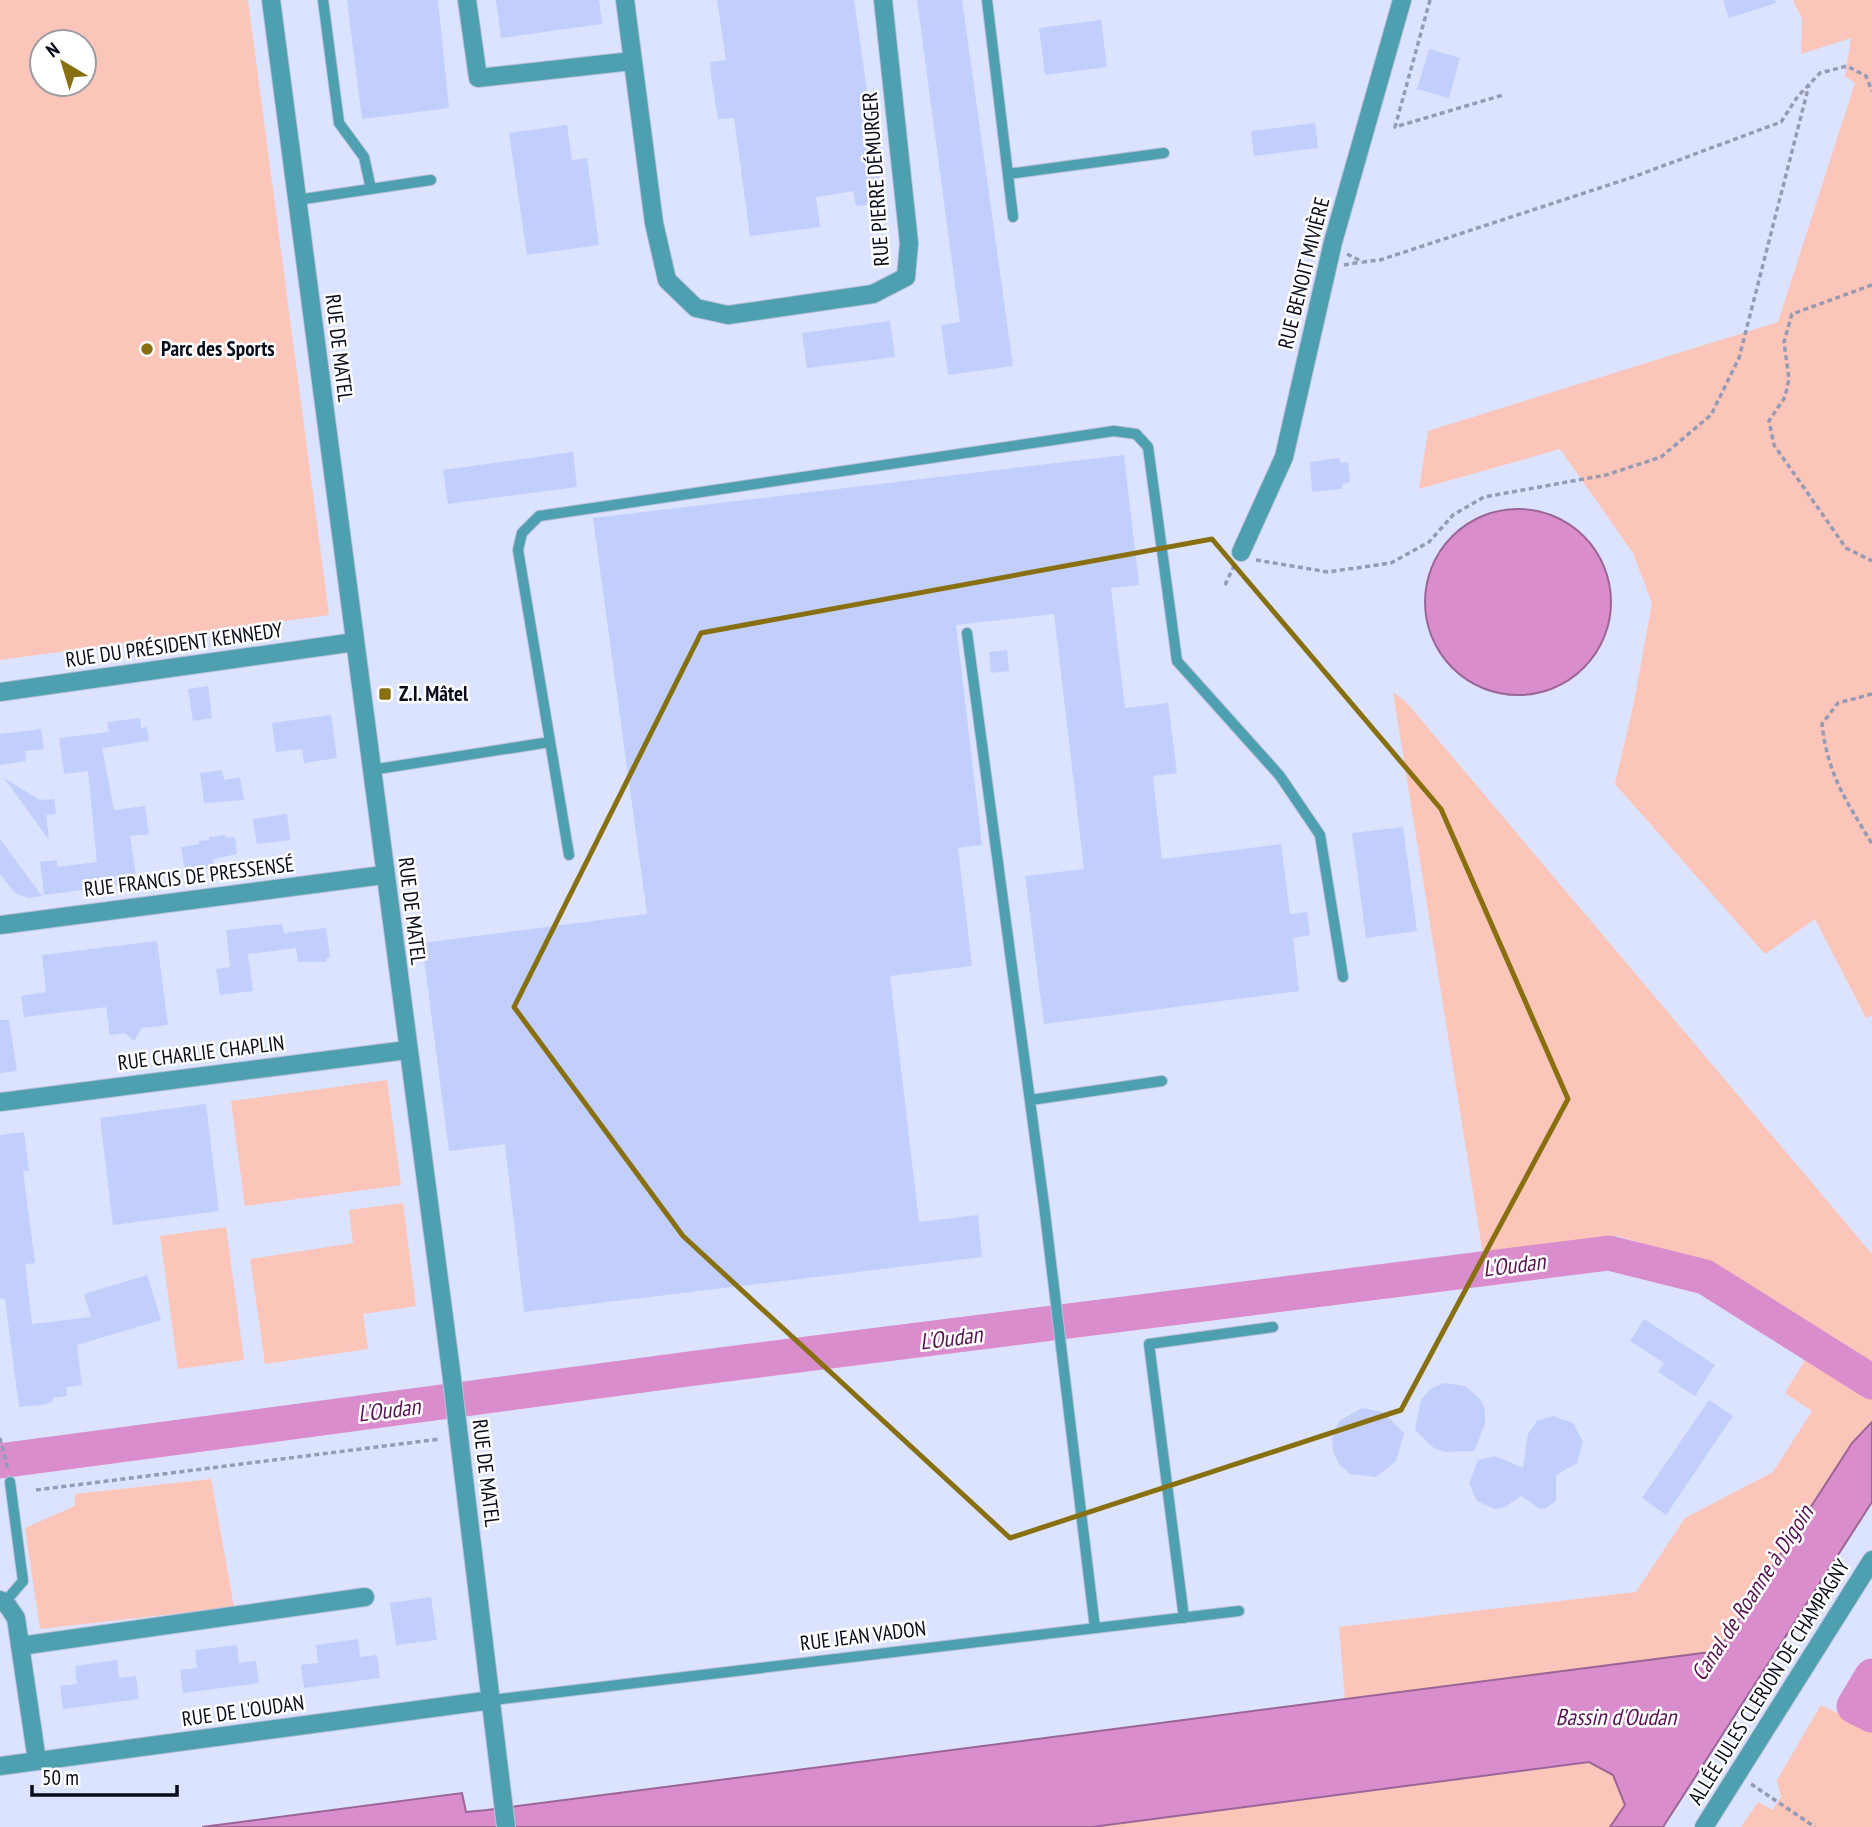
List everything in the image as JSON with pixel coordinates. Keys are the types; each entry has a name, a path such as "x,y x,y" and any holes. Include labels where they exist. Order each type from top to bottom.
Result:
{"street":[{"name":"RUE DE MATEL","path":"271,0 383,875 453,1390 506,1827"},
{"path":"467,0 478,78 632,61"},
{"name":"RUE PIERRE DÉMURGER","path":"625,0 654,223 667,280 696,308 728,315 873,294 906,277 909,243 883,0"},
{"name":"RUE BENOIT MIVIÈRE","path":"1241,552 1284,457 1333,242 1402,0"},
{"name":"RUE DU PRÉSIDENT KENNEDY","path":"0,692 355,642"},
{"name":"RUE FRANCIS DE PRESSENSÉ","path":"1,923 383,875"},
{"name":"RUE CHARLIE CHAPLIN","path":"0,1102 407,1050"},
{"name":"ALLÉE JULES CLERJON DE CHAMPAGNY","path":"1704,1827 1872,1560"},
{"path":"20,1646 365,1597"},
{"path":"3,1601 16,1618 37,1761"},
{"name":"RUE DE L'OUDAN","path":"0,1766 492,1700"}],"lane":[{"path":"323,0 339,123 364,157 371,189"},
{"path":"987,0 1013,217"},
{"path":"1008,174 1164,153"},
{"path":"297,200 432,180"},
{"path":"569,855 518,550 522,533 539,516 1114,431 1136,434 1149,447 1177,661 1280,776 1320,835 1343,977"},
{"path":"967,634 1030,1100 1095,1628"},
{"path":"371,770 550,741"},
{"path":"1030,1100 1162,1081"},
{"path":"1184,1618 1149,1344 1273,1327"},
{"path":"3,1601 23,1580 10,1482"},
{"name":"RUE JEAN VADON","path":"492,1700 1239,1611"}],"path":[{"path":"1430,0 1395,127 1503,95"},
{"path":"1333,242 1340,251 1363,262 1380,260 1633,177 1780,122 1820,74 1847,66 1866,76 1872,91"},
{"path":"1866,76 1872,73"},
{"path":"1259,562 1328,572 1391,563 1429,542 1453,515 1484,497 1606,475 1661,457 1711,415 1739,358 1809,85"},
{"path":"1872,285 1792,314 1784,342 1789,379 1785,397 1769,421 1774,445 1846,548 1872,561"},
{"path":"1872,694 1838,703 1822,724 1826,757 1836,782 1872,844"},
{"path":"36,1490 458,1437"},
{"path":"2,1440 10,1482"},
{"path":"1738,1774 1815,1827"}],"highlighted area":[{"path":"1212,539 1441,809 1568,1099 1401,1410 1010,1538 683,1236 514,1007 701,633"}],"shaded area":[{"name":"Parc des Sports","path":"0,0 248,0 329,615 0,660"},
{"path":"1793,0 1872,0 1872,1015 1866,1018 1815,919 1765,954 1615,784 1634,702 1652,603 1633,553 1560,449 1419,489 1428,431 1778,322 1855,83 1845,76 1851,38 1801,54 1802,19"},
{"path":"1393,692 1407,703 1872,1254 1872,1364 1709,1264 1618,1236 1483,1255"},
{"path":"387,1080 401,1185 245,1206 231,1101"},
{"path":"403,1203 416,1306 363,1314 368,1349 265,1364 250,1259 353,1243 349,1210"},
{"path":"226,1227 244,1360 178,1369 160,1236"},
{"path":"1805,1360 1872,1399 1872,1422 1852,1443 1719,1651 1345,1700 1339,1627 1636,1592 1685,1518 1773,1472 1812,1411 1785,1393"},
{"path":"211,1479 234,1607 40,1629 25,1528 75,1506 75,1494"},
{"path":"1821,1705 1872,1730 1872,1827 1741,1827 1758,1802 1772,1810 1781,1797 1777,1780"},
{"path":"1589,1762 1613,1775 1625,1805 1610,1827 1093,1827"}],"water":[{"path":"1518,509 1554,516 1584,536 1604,566 1611,602 1604,638 1584,668 1554,688 1518,695 1482,688 1452,668 1432,638 1425,602 1432,566 1452,536 1482,516"},
{"name":"Bassin d'Oudan","path":"1872,1422 1872,1502 1663,1827 1610,1827 1625,1805 1613,1775 1589,1762 1092,1827 202,1827 462,1793 466,1812 487,1810 1718,1651 1852,1443"}],"building":[{"path":"347,0 438,0 449,108 362,119"},
{"path":"496,0 599,0 602,24 501,38"},
{"path":"717,0 854,0 883,203 856,206 853,191 816,197 820,227 750,236 734,118 718,119 711,76 710,62 726,60"},
{"path":"917,0 962,0 1013,366 948,375 941,325 960,322"},
{"path":"1723,0 1775,0 1776,3 1729,18"},
{"path":"1101,20 1107,67 1045,75 1039,28"},
{"path":"1429,49 1460,58 1449,98 1417,89"},
{"path":"1315,123 1318,148 1254,156 1251,131"},
{"path":"567,125 572,160 587,158 599,245 527,255 509,133"},
{"path":"890,321 895,357 807,368 802,333"},
{"path":"573,452 577,487 448,504 443,470"},
{"path":"1124,455 1139,585 1111,588 1125,708 1168,703 1177,773 1153,776 1162,859 1281,844 1290,914 1307,912 1310,935 1293,938 1299,991 1044,1024 1025,876 1084,869 1054,614 956,625 982,845 958,848 972,966 890,976 919,1222 978,1215 982,1257 524,1312 505,1144 449,1151 422,943 647,914 593,518"},
{"path":"1339,458 1341,463 1348,462 1350,482 1342,484 1342,489 1312,492 1310,462"},
{"path":"1007,650 1009,671 991,673 989,652"},
{"path":"208,686 212,718 193,721 188,689"},
{"path":"331,715 337,758 304,763 302,749 276,752 272,723"},
{"path":"140,718 141,728 147,727 149,741 102,748 114,810 145,806 149,834 130,836 137,883 44,895 40,862 57,860 57,867 97,862 88,771 64,774 59,738 109,732 107,722"},
{"path":"41,729 44,749 25,751 26,761 0,765 0,734"},
{"path":"222,770 224,780 240,777 244,800 204,803 200,773"},
{"path":"4,778 40,800 54,799 56,814 46,815 49,840"},
{"path":"287,814 290,840 257,844 253,819"},
{"path":"1403,827 1417,931 1366,938 1352,833"},
{"path":"226,835 226,838 235,837 237,854 213,859 214,868 185,872 181,847 199,844 199,841 209,840 209,837"},
{"path":"0,839 42,896 28,898 15,893 0,874"},
{"path":"282,924 284,933 326,928 330,957 326,958 326,962 298,962 296,948 248,954 253,991 220,995 216,969 230,967 226,930"},
{"path":"157,941 168,1025 142,1028 134,1041 125,1033 110,1035 106,1007 24,1017 21,996 46,992 42,955"},
{"path":"0,1020 9,1020 17,1071 0,1073"},
{"path":"206,1104 219,1211 113,1225 100,1118"},
{"path":"24,1132 29,1171 23,1171 35,1263 25,1264 32,1324 91,1317 84,1294 147,1275 161,1320 77,1345 82,1385 66,1387 67,1396 53,1398 53,1401 43,1405 19,1407 5,1298 0,1299 0,1135"},
{"path":"1644,1319 1715,1365 1695,1396 1658,1372 1664,1363 1630,1341"},
{"path":"1444,1383 1465,1386 1480,1399 1485,1410 1485,1424 1474,1451 1445,1452 1434,1448 1415,1430 1421,1400 1430,1389"},
{"path":"1709,1400 1733,1416 1666,1515 1642,1498"},
{"path":"1362,1408 1383,1412 1404,1433 1396,1461 1376,1477 1350,1474 1339,1464 1333,1451 1332,1439 1339,1421"},
{"path":"1553,1416 1573,1423 1583,1442 1577,1463 1556,1475 1556,1501 1540,1509 1521,1496 1505,1507 1495,1509 1477,1501 1469,1483 1478,1460 1495,1456 1523,1468 1528,1434 1537,1421"},
{"path":"431,1597 437,1640 396,1645 390,1603"},
{"path":"358,1639 360,1657 377,1655 380,1678 304,1688 301,1665 318,1663 316,1645"},
{"path":"237,1645 239,1663 256,1661 259,1683 183,1693 180,1670 197,1668 195,1650"},
{"path":"117,1660 119,1678 136,1676 139,1699 63,1709 60,1686 77,1684 75,1666"}],"waterway":[{"name":"L'Oudan","path":"0,1461 696,1368 1609,1253 1705,1277 1872,1382"},
{"name":"L'Oudan","path":"1872,1676 1854,1706 1872,1715"}],"place":[{"name":"Parc des Sports","path":"147,349"},
{"name":"Z.I. Mâtel","path":"385,694"}],"water label":[{"name":"Canal de Roanne à Digoin","path":"1752,1593"}]}
